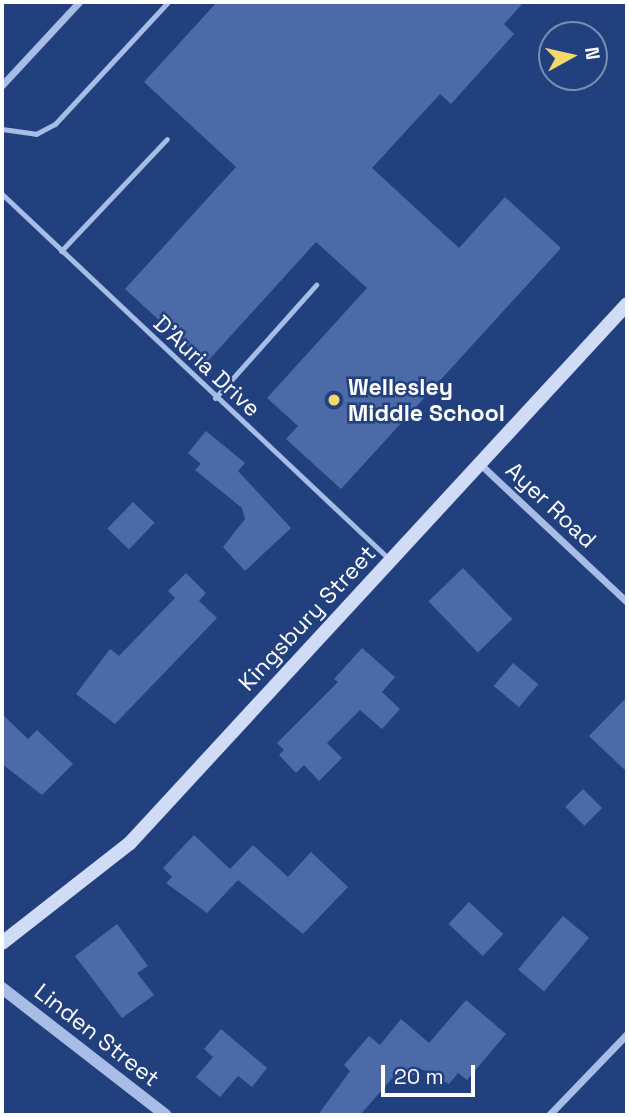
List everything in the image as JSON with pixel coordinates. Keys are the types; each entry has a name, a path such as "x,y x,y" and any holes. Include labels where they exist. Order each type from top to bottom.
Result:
{"main road":[{"name":"Kingsbury Street","path":"2,943 130,843 627,304"}],"street":[{"path":"2,85 79,2"},
{"name":"Ayer Road","path":"480,464 627,602"},
{"name":"Linden Street","path":"2,988 166,1115"},
{"path":"549,1115 627,1034"}],"lane":[{"path":"2,129 36,134 55,124 168,2"},
{"path":"61,251 167,139"},
{"name":"D'Auria Drive","path":"2,194 215,398 391,561"},
{"path":"215,398 316,285"}],"building":[{"path":"217,2 524,2 504,24 514,34 451,104 440,94 372,168 459,248 505,197 561,248 341,489 286,439 298,426 267,398 367,288 316,242 206,363 125,289 236,167 144,82"},
{"path":"206,431 245,463 238,471 291,528 245,571 223,547 245,519 242,508 195,470 201,464 188,453"},
{"path":"133,502 155,523 129,549 107,529"},
{"path":"463,568 512,619 478,652 428,601"},
{"path":"186,573 206,593 199,601 217,618 115,724 76,694 110,649 119,656 175,598 168,591"},
{"path":"362,648 395,677 382,692 400,709 382,729 360,710 327,743 342,758 319,781 304,765 296,773 279,755 284,750 277,743 338,682 334,679"},
{"path":"513,663 538,684 519,707 494,686"},
{"path":"627,697 627,772 589,736"},
{"path":"2,714 28,739 37,730 73,764 42,795 2,764"},
{"path":"583,789 602,808 584,826 565,807"},
{"path":"194,835 230,869 253,845 288,877 311,852 348,887 303,934 238,880 207,913 166,883 172,877 163,868"},
{"path":"469,902 503,934 483,956 449,924"},
{"path":"563,916 589,938 544,991 518,970"},
{"path":"117,924 148,966 137,973 154,995 122,1018 75,956"},
{"path":"466,1000 506,1034 467,1080 458,1073 449,1084 419,1068 407,1083 396,1074 360,1115 318,1115 350,1071 344,1065 369,1036 380,1045 401,1019 429,1043"},
{"path":"221,1029 267,1068 252,1087 238,1076 220,1097 196,1077 213,1057 204,1049"}],"place":[{"name":"Wellesley Middle School","path":"334,400"}]}
